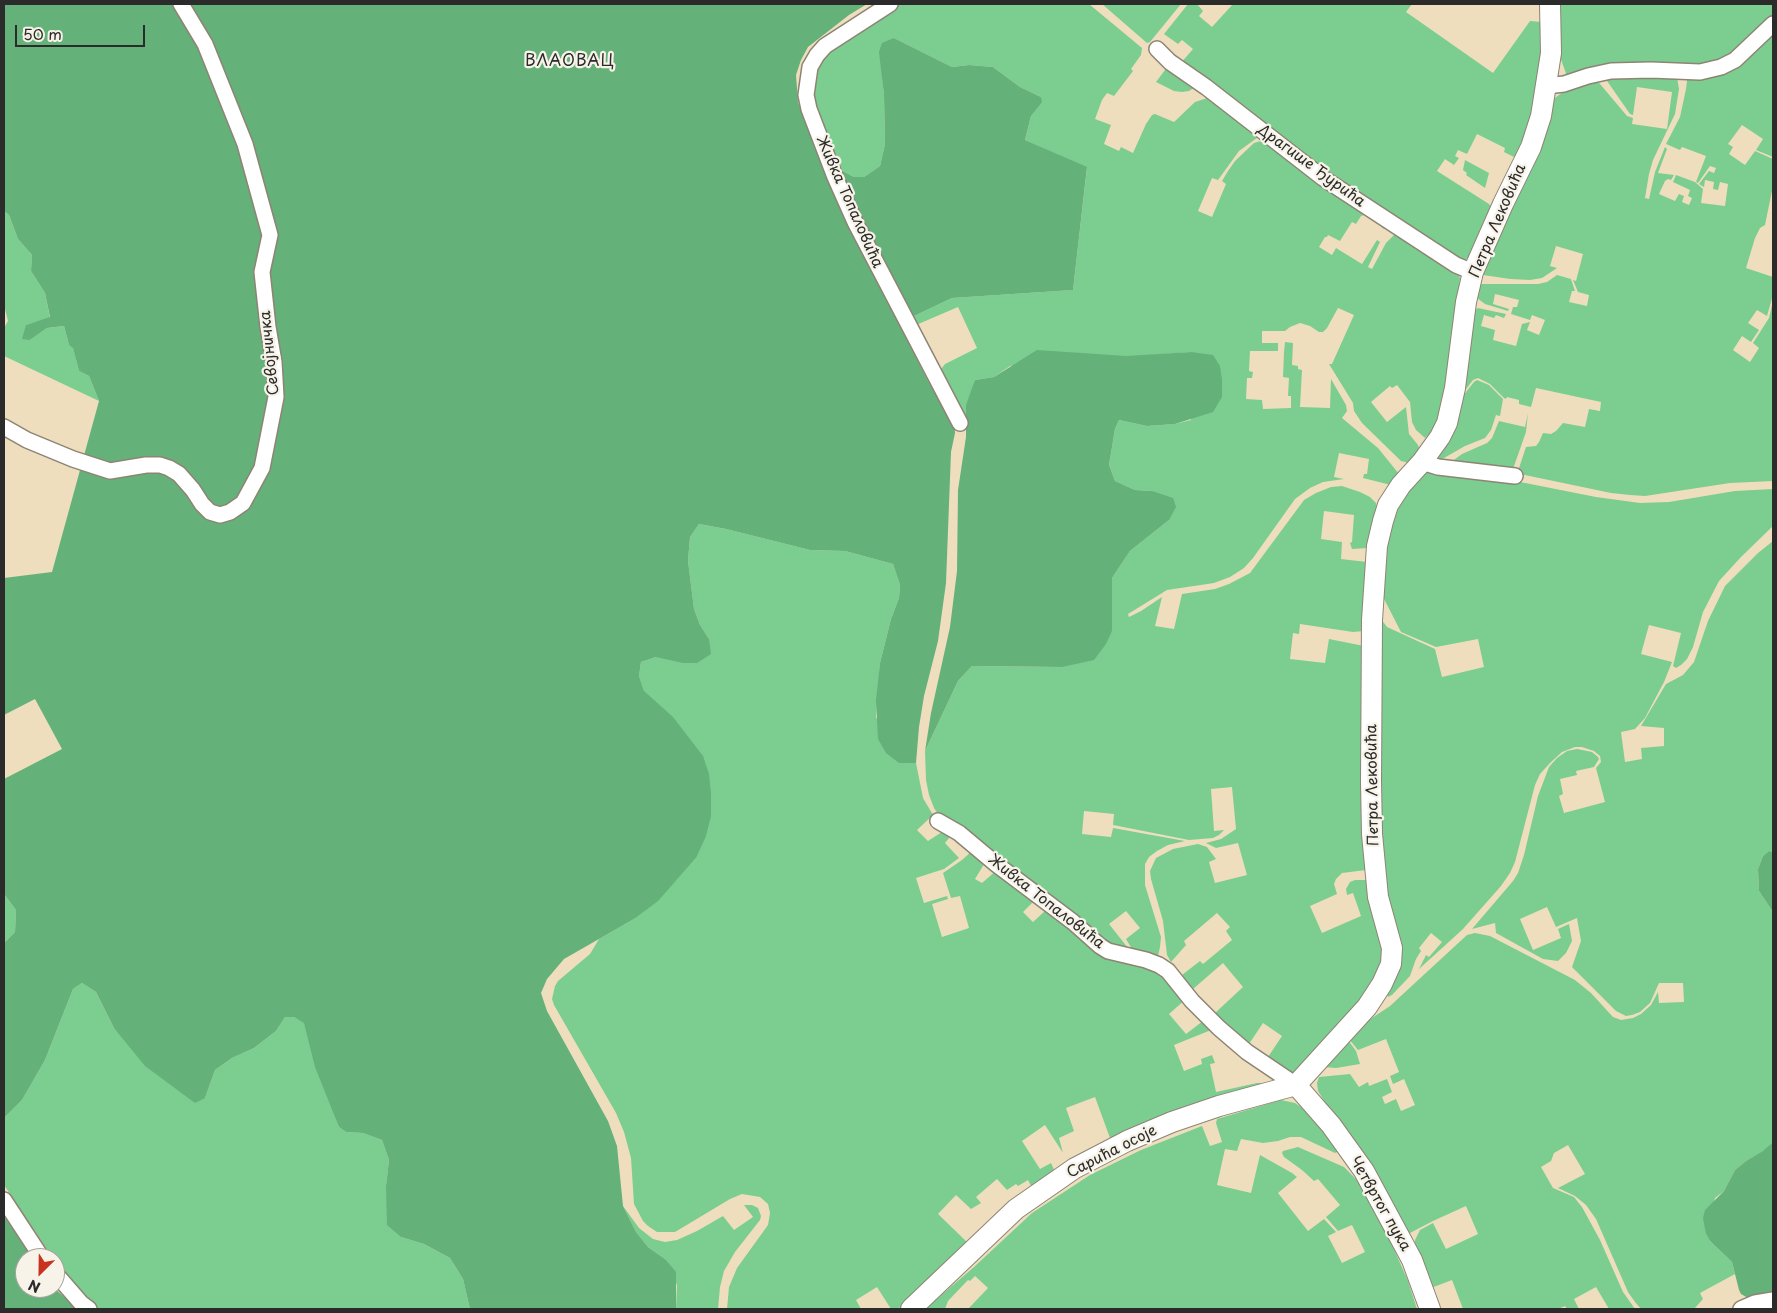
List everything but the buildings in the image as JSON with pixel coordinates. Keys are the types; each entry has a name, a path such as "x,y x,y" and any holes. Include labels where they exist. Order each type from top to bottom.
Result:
{"street":[{"name":"Севојничка","path":"4,427 28,440 73,459 110,471 146,465 160,465 170,468 179,474 210,512 220,515 230,512 243,503 262,468 276,397 274,362 262,272 270,235 245,144 205,44 181,4"},
{"name":"Живка Топаловића","path":"890,4 825,46 810,67 806,95 809,109 835,177 855,222 960,423"},
{"name":"Петра Лековића","path":"1296,1085 1367,1007 1382,984 1391,964 1392,948 1378,897 1372,834 1373,602 1377,546 1382,521 1388,505 1401,485 1422,462 1440,437 1451,411 1466,302 1473,272 1502,204 1531,147 1541,116 1551,53 1550,4"},
{"path":"1546,86 1564,84 1588,76 1611,72 1651,70 1700,72 1721,68 1735,60 1773,24"},
{"name":"Драгише Ђурића","path":"1157,49 1170,62 1206,87 1323,178 1456,265 1473,272"},
{"path":"1422,462 1438,467 1515,476"},
{"name":"Живка Топаловића","path":"938,821 959,832 996,864 1073,922 1100,946 1108,951 1146,960 1168,971 1192,1001 1219,1028 1247,1052 1296,1085"},
{"name":"Сарића осоје","path":"911,1309 1016,1209 1075,1168 1127,1141 1172,1122 1219,1106 1296,1085"},
{"name":"Четвртог пука","path":"1296,1085 1331,1125 1364,1171 1412,1260 1430,1309"},
{"path":"4,1200 35,1248"},
{"path":"65,1285 81,1303 89,1309"},
{"path":"1741,1309 1755,1303 1773,1300"}],"green space":[{"path":"4,4 867,4 849,15 808,47 796,75 798,102 835,194 928,381 954,422 955,433 951,452 946,583 938,641 924,696 916,763 899,763 886,753 878,739 876,700 880,663 891,619 899,598 900,585 893,564 845,551 810,550 699,524 690,537 688,561 694,609 700,625 709,639 711,654 697,663 683,663 656,657 641,662 639,676 644,691 673,717 703,756 709,774 711,794 711,816 706,836 696,858 658,901 634,919 564,959 547,979 541,993 547,1011 608,1121 617,1146 623,1206 636,1232 648,1247 665,1259 676,1272 676,1309 470,1309 463,1279 450,1258 424,1244 401,1237 387,1225 386,1186 389,1160 382,1140 363,1133 346,1132 339,1127 315,1067 304,1023 294,1017 285,1017 276,1031 254,1048 232,1058 215,1070 205,1098 195,1103 145,1066 114,1028 96,992 82,983 73,989 45,1060 22,1100 4,1118 4,943 15,932 16,910 4,894 4,779 62,749 35,699 4,715 4,578 52,572 99,401 89,376 79,371 73,348 69,345 64,326 47,328 30,340 22,339 26,325 50,317 45,293 31,271 32,255 18,239 9,215 4,211"},
{"path":"897,4 1089,4 1142,48 1141,55 1131,69 1133,71 1114,96 1107,93 1102,100 1095,119 1111,125 1104,144 1119,151 1121,147 1133,153 1152,115 1155,114 1174,122 1195,102 1210,97 1261,135 1239,151 1218,180 1212,178 1198,211 1212,217 1226,184 1222,181 1228,171 1235,161 1254,143 1264,140 1387,226 1385,229 1382,228 1383,225 1364,215 1361,216 1356,224 1352,222 1340,241 1328,235 1319,247 1332,255 1336,248 1362,264 1377,240 1380,242 1368,267 1372,269 1386,243 1394,235 1399,235 1458,273 1460,278 1451,362 1439,420 1433,430 1425,438 1416,430 1412,422 1410,402 1397,385 1392,388 1390,386 1371,402 1387,422 1406,407 1409,434 1419,448 1409,463 1401,461 1362,423 1354,411 1353,403 1329,364 1332,364 1354,315 1338,308 1323,332 1300,323 1285,331 1262,331 1262,343 1278,343 1278,351 1250,351 1249,371 1253,372 1252,378 1247,378 1246,399 1262,400 1263,409 1291,408 1291,396 1288,396 1289,378 1283,377 1285,342 1293,343 1292,365 1298,366 1298,369 1302,370 1300,407 1330,408 1331,379 1346,405 1347,411 1342,418 1378,448 1399,474 1391,485 1363,478 1364,474 1367,474 1369,459 1339,453 1334,477 1344,479 1323,482 1310,488 1295,499 1244,568 1230,577 1214,583 1167,590 1128,614 1129,617 1162,597 1155,626 1174,629 1182,594 1215,589 1250,573 1304,500 1316,493 1331,487 1342,486 1370,497 1376,503 1377,507 1368,548 1352,549 1350,543 1352,542 1354,515 1324,511 1321,539 1342,542 1341,559 1367,562 1364,631 1353,632 1300,624 1299,634 1293,633 1290,659 1325,663 1329,639 1364,646 1366,870 1342,873 1334,884 1337,894 1310,906 1322,933 1361,916 1353,893 1347,895 1346,889 1350,882 1367,880 1384,947 1383,961 1366,998 1294,1073 1268,1057 1282,1036 1263,1023 1249,1044 1214,1014 1243,987 1223,963 1193,989 1182,975 1200,961 1203,964 1232,940 1226,931 1230,927 1217,913 1184,941 1186,945 1171,962 1167,955 1163,921 1150,871 1156,858 1173,849 1198,844 1207,847 1216,859 1209,862 1215,883 1247,875 1238,843 1216,848 1206,843 1221,839 1236,829 1232,787 1211,789 1214,831 1224,830 1213,838 1189,840 1113,825 1114,814 1084,811 1082,834 1111,837 1113,828 1185,841 1168,845 1157,851 1149,857 1145,864 1145,885 1161,937 1158,956 1132,949 1126,939 1140,928 1126,911 1109,924 1128,948 1106,943 938,814 929,795 926,780 925,751 958,681 972,666 1062,667 1112,631 1112,578 1130,551 1169,520 1152,491 1135,490 1115,481 1109,465 1115,429 1119,420 1147,426 1175,424 1191,420 1191,352 1010,366 994,377 975,380 966,424 942,376 941,369 945,364 977,348 958,307 916,325 912,317 952,298 1073,290 1087,168 1025,140 1031,116 1041,102 1041,97 1020,87 993,67 969,65 952,67 894,38 882,74 885,144 880,166 864,177 854,177 837,168 816,111 811,76 818,58"},
{"path":"1102,4 1181,4 1150,42 1147,43"},
{"path":"1188,4 1197,4 1203,11 1199,16 1212,27 1233,4 1412,4 1406,12 1493,73 1530,21 1542,22 1542,58 1533,116 1516,158 1504,152 1505,148 1477,134 1467,154 1458,150 1455,156 1459,158 1454,165 1445,159 1437,171 1491,207 1470,256 1463,261 1349,191 1180,64 1193,49 1182,40 1178,44 1164,34"},
{"path":"1558,4 1773,4 1773,19 1734,54 1708,66 1568,79 1559,54"},
{"path":"1773,30 1773,157 1756,150 1763,139 1742,125 1728,144 1733,147 1729,154 1745,165 1755,151 1773,159 1773,186 1765,225 1760,228 1755,238 1746,268 1773,277 1773,295 1767,316 1757,310 1748,323 1759,330 1751,342 1742,336 1733,350 1750,362 1759,348 1753,343 1769,318 1773,301 1773,481 1730,483 1645,496 1611,493 1520,474 1518,471 1526,447 1536,446 1543,433 1551,434 1563,423 1585,427 1589,409 1600,411 1601,402 1536,388 1531,407 1519,404 1519,400 1504,398 1490,384 1478,378 1473,380 1463,393 1475,310 1478,308 1506,314 1504,318 1496,315 1494,318 1484,315 1481,326 1495,330 1493,340 1516,346 1522,324 1530,322 1527,330 1539,335 1545,320 1532,315 1530,320 1511,314 1513,307 1517,307 1519,300 1495,294 1493,304 1509,309 1508,311 1485,304 1477,298 1480,284 1538,284 1547,282 1557,275 1571,279 1575,291 1572,291 1569,302 1587,306 1589,295 1578,292 1573,280 1576,281 1583,254 1556,246 1550,266 1557,268 1542,278 1530,280 1510,279 1483,275 1555,98 1567,89 1595,78 1627,116 1633,118 1632,124 1667,129 1672,92 1637,87 1633,115 1630,114 1605,78 1677,77 1679,89 1675,114 1653,160 1645,198 1649,199 1655,172 1665,147 1667,149 1658,173 1674,175 1671,180 1665,181 1659,194 1675,201 1679,194 1684,196 1682,202 1689,205 1692,198 1688,196 1690,190 1673,182 1676,175 1695,182 1703,189 1701,203 1725,206 1728,184 1720,182 1718,190 1713,189 1714,182 1705,180 1704,187 1699,184 1709,171 1714,173 1716,168 1710,166 1698,183 1696,182 1706,156 1682,147 1680,150 1666,144 1680,117 1687,81 1685,74 1702,74"},
{"path":"894,38 952,67 969,65 993,67 1020,87 1041,97 1042,102 1031,116 1025,140 1087,167 1073,290 952,298 912,317 837,168 854,177 864,177 880,166 885,144 884,95 879,52 882,43"},
{"path":"1168,66 1197,86 1189,91 1182,92 1174,91 1156,82"},
{"path":"1465,160 1489,173 1485,188 1466,175 1467,173 1463,170"},
{"path":"4,211 9,215 18,239 32,255 31,271 45,293 50,318 26,325 30,340 47,328 64,326 69,345 73,347 79,371 89,376 99,401 4,356 4,328 8,321 4,305"},
{"path":"1037,350 1126,356 1191,352 1213,355 1220,366 1222,397 1213,412 1175,424 1147,426 1119,420 1115,429 1109,465 1115,481 1135,490 1152,491 1173,498 1176,507 1169,520 1130,551 1112,578 1112,631 1106,644 1094,660 1062,667 972,666 958,681 925,751 931,713 950,627 957,571 958,490 966,437 966,405 975,380 994,377"},
{"path":"1477,380 1489,385 1503,399 1500,416 1496,415 1491,430 1485,438 1465,446 1437,462 1433,461 1462,397"},
{"path":"1528,413 1526,432 1513,469 1447,465 1462,454 1487,443 1492,438 1499,421 1525,427"},
{"path":"1431,472 1495,477 1596,497 1640,503 1669,502 1735,491 1773,489 1773,526 1719,581 1703,612 1693,647 1687,659 1681,665 1676,668 1673,666 1681,633 1649,625 1641,654 1672,662 1645,718 1635,729 1621,732 1625,762 1642,759 1641,748 1664,746 1664,728 1641,726 1666,684 1683,675 1694,662 1708,621 1725,586 1758,553 1773,541 1773,852 1769,851 1763,856 1758,869 1759,891 1773,912 1773,1142 1764,1151 1735,1170 1724,1191 1715,1198 1706,1234 1710,1241 1732,1262 1735,1274 1700,1293 1703,1299 1694,1309 1641,1309 1635,1302 1628,1292 1596,1219 1586,1205 1575,1196 1558,1188 1585,1174 1568,1145 1554,1153 1551,1161 1541,1167 1553,1188 1574,1197 1582,1207 1600,1240 1623,1292 1635,1309 1609,1309 1596,1287 1574,1299 1579,1309 1567,1309 1565,1306 1558,1309 1463,1309 1452,1280 1431,1288 1415,1245 1415,1240 1420,1230 1433,1223 1446,1249 1478,1234 1466,1206 1408,1234 1318,1091 1317,1083 1319,1077 1350,1074 1359,1087 1368,1082 1369,1086 1387,1079 1392,1092 1382,1097 1385,1104 1396,1099 1401,1111 1415,1105 1404,1079 1393,1084 1390,1076 1399,1072 1386,1039 1358,1050 1349,1039 1372,1018 1390,1006 1467,935 1475,933 1490,936 1575,980 1591,993 1613,1017 1621,1020 1633,1018 1641,1014 1651,1005 1658,992 1659,1003 1684,1002 1683,983 1659,983 1650,1003 1640,1012 1626,1016 1616,1011 1572,967 1581,941 1577,918 1556,927 1547,907 1520,919 1533,950 1561,938 1558,929 1569,924 1572,941 1566,953 1558,961 1543,959 1496,933 1495,923 1472,929 1518,873 1538,796 1549,767 1557,758 1567,751 1577,749 1592,752 1599,759 1594,767 1576,771 1577,775 1560,779 1563,794 1559,796 1564,813 1605,802 1596,768 1601,762 1600,756 1594,751 1582,747 1575,747 1562,752 1540,774 1535,785 1515,862 1501,886 1463,929 1419,969 1426,955 1429,957 1442,942 1431,933 1419,948 1421,951 1410,976 1388,997 1387,994 1398,971 1399,938 1385,885 1381,841 1381,619 1387,627 1435,649 1442,677 1484,667 1478,639 1436,647 1401,632 1381,593 1387,534 1398,503 1423,474"},
{"path":"699,524 810,550 845,551 893,564 900,585 899,598 891,619 880,663 876,717 899,763 916,763 923,798 933,815 917,830 928,841 942,832 948,831 953,833 945,843 959,858 944,869 916,878 924,903 947,896 948,899 932,904 942,937 969,928 960,896 951,898 943,873 973,850 986,861 975,879 982,883 997,870 1035,900 1023,912 1033,922 1046,910 1159,971 1186,999 1169,1014 1186,1034 1203,1021 1211,1030 1174,1045 1184,1071 1202,1064 1201,1059 1212,1055 1215,1063 1210,1064 1216,1092 1257,1083 1270,1083 1195,1106 1110,1138 1095,1097 1066,1108 1074,1131 1059,1138 1063,1153 1045,1125 1022,1141 1040,1169 1051,1163 1055,1172 1032,1188 1028,1180 1018,1186 1016,1184 1007,1190 997,1179 976,1197 981,1203 971,1209 956,1195 938,1214 969,1244 898,1309 891,1309 877,1287 856,1300 861,1309 727,1309 729,1287 737,1268 768,1225 770,1213 768,1204 760,1197 742,1194 730,1199 675,1232 657,1232 648,1226 643,1221 634,1204 631,1158 624,1132 616,1113 552,999 558,981 590,954 599,939 634,919 677,879 696,858 639,676 641,662 709,639 700,625 694,609 688,561 690,537"},
{"path":"1769,851 1773,852 1773,912 1759,891 1758,869 1763,856"},
{"path":"4,894 16,910 15,932 4,943"},
{"path":"82,983 96,992 114,1028 205,1098 215,1070 232,1058 254,1048 276,1031 285,1017 294,1017 304,1022 339,1127 346,1132 363,1133 382,1140 389,1160 386,1186 401,1237 424,1244 450,1258 463,1279 470,1309 99,1309 74,1286 65,1275 65,1248 46,1248 4,1185 4,1118 22,1100 45,1060 73,989"},
{"path":"1348,1040 1356,1051 1360,1064 1336,1068 1323,1067"},
{"path":"1281,1100 1295,1103 1308,1112 1337,1149 1337,1152 1335,1153 1301,1137 1290,1137 1263,1143 1241,1139 1237,1151 1225,1149 1217,1185 1251,1193 1260,1155 1292,1173 1297,1177 1278,1193 1308,1231 1324,1219 1336,1232 1328,1236 1342,1263 1365,1252 1352,1225 1338,1231 1326,1217 1340,1205 1318,1179 1314,1181 1284,1157 1282,1153 1283,1151 1298,1147 1344,1167 1357,1180 1393,1247 1408,1281 1417,1309 968,1309 988,1288 975,1276 970,1281 968,1280 948,1301 945,1309 925,1309 1032,1213 1090,1175 1141,1150 1202,1126 1210,1146 1222,1142 1216,1123 1217,1119"},
{"path":"1773,1142 1773,1292 1748,1298 1741,1294 1739,1290 1732,1262 1710,1241 1706,1234 1703,1218 1705,1210 1724,1191 1735,1170"},
{"path":"744,1205 752,1205 758,1208 761,1216 760,1220 735,1252 724,1271 718,1309 676,1309 677,1285 665,1259 648,1247 636,1232 623,1206 639,1228 653,1239 665,1242 677,1240 723,1216 734,1230 753,1217"},
{"path":"4,1216 25,1248 15,1248 15,1298 65,1298 78,1309 4,1309"}],"district":[{"name":"ВЛАОВАЦ","path":"570,62"}]}
